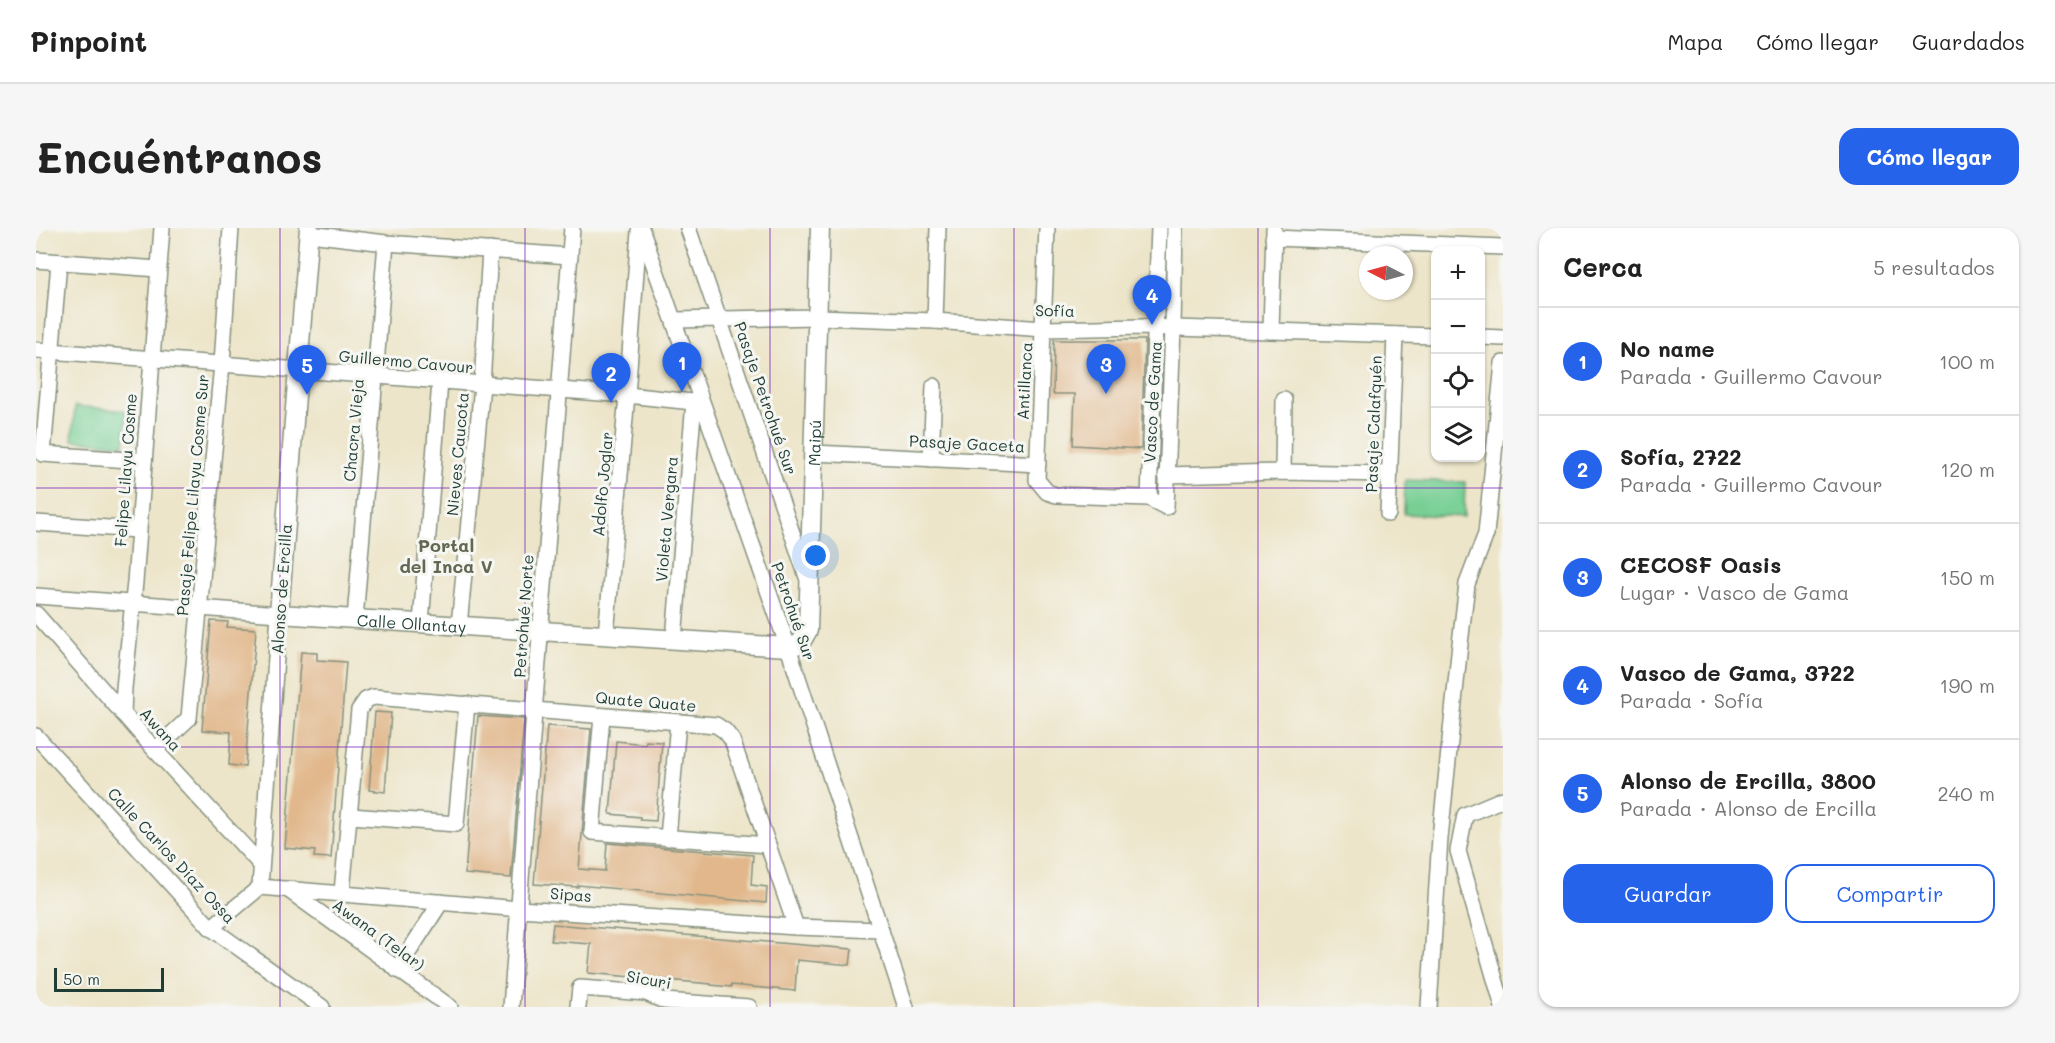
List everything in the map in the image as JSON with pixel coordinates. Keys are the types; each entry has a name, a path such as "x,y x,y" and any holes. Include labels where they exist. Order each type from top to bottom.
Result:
{"street":[{"name":"Felipe Lilayu Cosme","path":"123,714 162,228"},
{"name":"Pasaje Felipe Lilayu Cosme Sur","path":"155,750 189,718 222,364 231,228"},
{"name":"Petrohué Norte","path":"511,1007 572,228"},
{"name":"Petrohué Sur","path":"640,228 675,320 698,402 788,647 906,1007"},
{"name":"Adolfo Joglar","path":"606,635 640,228"},
{"name":"Pasaje Petrohué Sur","path":"688,228 808,580"},
{"name":"Maipú","path":"788,647 800,644 808,630 820,228"},
{"path":"934,321 938,228"},
{"name":"Antillanca","path":"1038,464 1047,228"},
{"name":"Vasco de Gama","path":"1149,498 1159,228"},
{"name":"Vasco de Gama","path":"1166,507 1175,228"},
{"path":"309,231 386,243 570,256"},
{"name":"Alonso de Ercilla","path":"260,887 309,231"},
{"path":"1271,331 1274,233 1503,247"},
{"name":"Chacra Vieja","path":"356,619 386,243"},
{"name":"Nieves Caucota","path":"459,626 482,385 490,250"},
{"path":"36,260 158,269"},
{"path":"59,262 43,454 144,461"},
{"name":"Sofía","path":"675,320 818,317 1044,328 1173,328 1431,336"},
{"name":"Pasaje Calafquén","path":"1388,514 1395,335"},
{"path":"1485,337 1503,338"},
{"name":"Guillermo Cavour","path":"36,350 698,402"},
{"path":"1429,1007 1439,852 1467,584 1486,534 1503,363"},
{"name":"Nieves Caucota","path":"421,623 440,382"},
{"path":"931,459 934,386"},
{"path":"1283,472 1284,400"},
{"name":"Violeta Vergara","path":"674,639 698,402"},
{"name":"Pasaje Gaceta","path":"814,453 1038,464 1037,480 1047,492 1056,495 1149,498 1166,507"},
{"path":"1166,475 1283,472 1389,474"},
{"path":"36,523 138,530"},
{"name":"Calle Ollantay","path":"36,596 788,647"},
{"name":"Awana","path":"36,614 155,750 261,865"},
{"name":"Quate Quate","path":"351,816 359,710 366,700 374,697 716,725 732,740 796,927"},
{"path":"342,892 351,816 456,824 467,704"},
{"path":"602,716 592,832 768,845"},
{"path":"668,838 678,722"},
{"name":"Calle Carlos Díaz Ossa","path":"36,736 211,928 322,1007"},
{"path":"1503,799 1465,815 1458,851 1503,1007"},
{"path":"1439,852 1458,851"},
{"path":"211,928 260,887"},
{"name":"Sipas","path":"260,887 342,892 519,909 796,927 881,930"},
{"name":"Awana (Telar)","path":"287,888 450,1007"},
{"path":"397,970 441,902"},
{"name":"Sicuri","path":"578,1007 580,988 646,993 664,1004 741,1007"}],"green space":[{"path":"75,406 127,411 124,445 72,440"},
{"path":"1405,480 1465,482 1464,517 1404,514"}],"building":[{"path":"1054,340 1145,340 1141,449 1073,445 1075,394 1053,394"},
{"path":"211,621 228,622 227,627 256,629 245,767 229,765 231,732 202,730"},
{"path":"301,652 317,653 317,660 346,662 331,858 314,857 315,851 285,848"},
{"path":"375,712 391,713 385,792 369,790"},
{"path":"478,716 524,719 511,878 465,874"},
{"path":"547,726 591,729 579,869 605,871 607,843 753,855 751,885 767,887 766,903 578,885 578,887 534,884"},
{"path":"616,741 645,744 646,741 662,742 656,821 610,814"},
{"path":"553,924 852,949 850,965 797,960 795,991 731,985 731,987 588,973 591,944 551,941"}],"place":[{"name":"Vasco de Gama, 3722","path":"1152,325"},
{"name":"No name","path":"682,392"},
{"name":"CECOSF Oasis","path":"1106,394"},
{"name":"Alonso de Ercilla, 3800","path":"307,395"},
{"name":"Sofía, 2722","path":"611,403"}],"district":[{"name":"Portal del Inca V","path":"446,555"}]}
